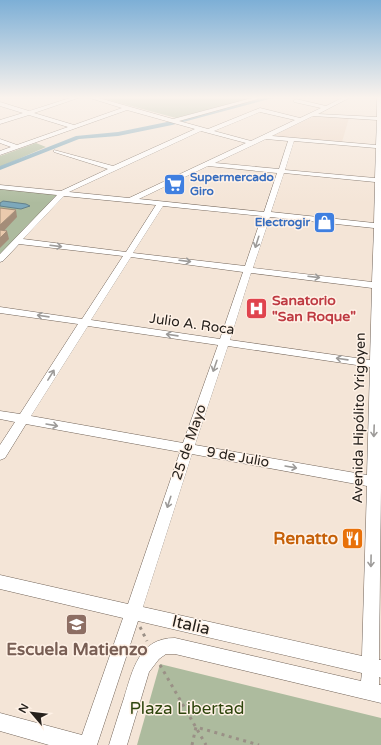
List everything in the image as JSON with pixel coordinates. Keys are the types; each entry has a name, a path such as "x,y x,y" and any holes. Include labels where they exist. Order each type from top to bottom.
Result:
{"street":[{"path":"0,153 57,133"},
{"path":"0,260 62,193 112,168 192,133"},
{"path":"214,133 251,143"},
{"path":"131,200 273,133"},
{"name":"Avenida Hipólito Yrigoyen","path":"375,692 380,133"},
{"path":"264,137 380,147"},
{"name":"25 de Mayo","path":"88,745 292,139"},
{"path":"0,141 16,147"},
{"path":"56,151 112,168"},
{"path":"207,164 380,181"},
{"path":"0,187 379,226"},
{"path":"0,455 161,203"},
{"path":"18,241 379,285"},
{"name":"Julio A. Roca","path":"0,310 378,364"},
{"name":"9 de Julio","path":"0,416 377,482"},
{"name":"Italia","path":"0,582 375,668"},
{"name":"Italia","path":"148,660 164,646 175,646 375,692"},
{"path":"118,745 148,660"},
{"path":"0,722 82,745"}],"path":[{"path":"132,612 148,660 196,727 206,745"},
{"path":"192,745 196,727"},
{"path":"196,727 259,745"}],"shaded area":[{"path":"280,133 345,133 342,142 273,136"}],"green space":[{"path":"36,143 46,147 0,167 0,156"},
{"path":"0,187 62,193 0,259"},
{"name":"Plaza Libertad","path":"160,664 381,718 381,745 137,745"}],"water":[{"path":"3,201 26,204 30,206 21,209 0,206 0,203"}],"building":[{"path":"0,208 16,210 0,225"},
{"path":"0,230 7,231 0,238"}],"waterway":[{"path":"0,168 37,152 78,137 124,133"}],"place":[{"name":"Supermercado Giro","path":"174,184"},
{"name":"Electrogir","path":"325,222"},
{"name":"Sanatorio \"San Roque\"","path":"257,308"},
{"name":"Renatto","path":"353,538"},
{"name":"Escuela Matienzo","path":"77,625"}]}
